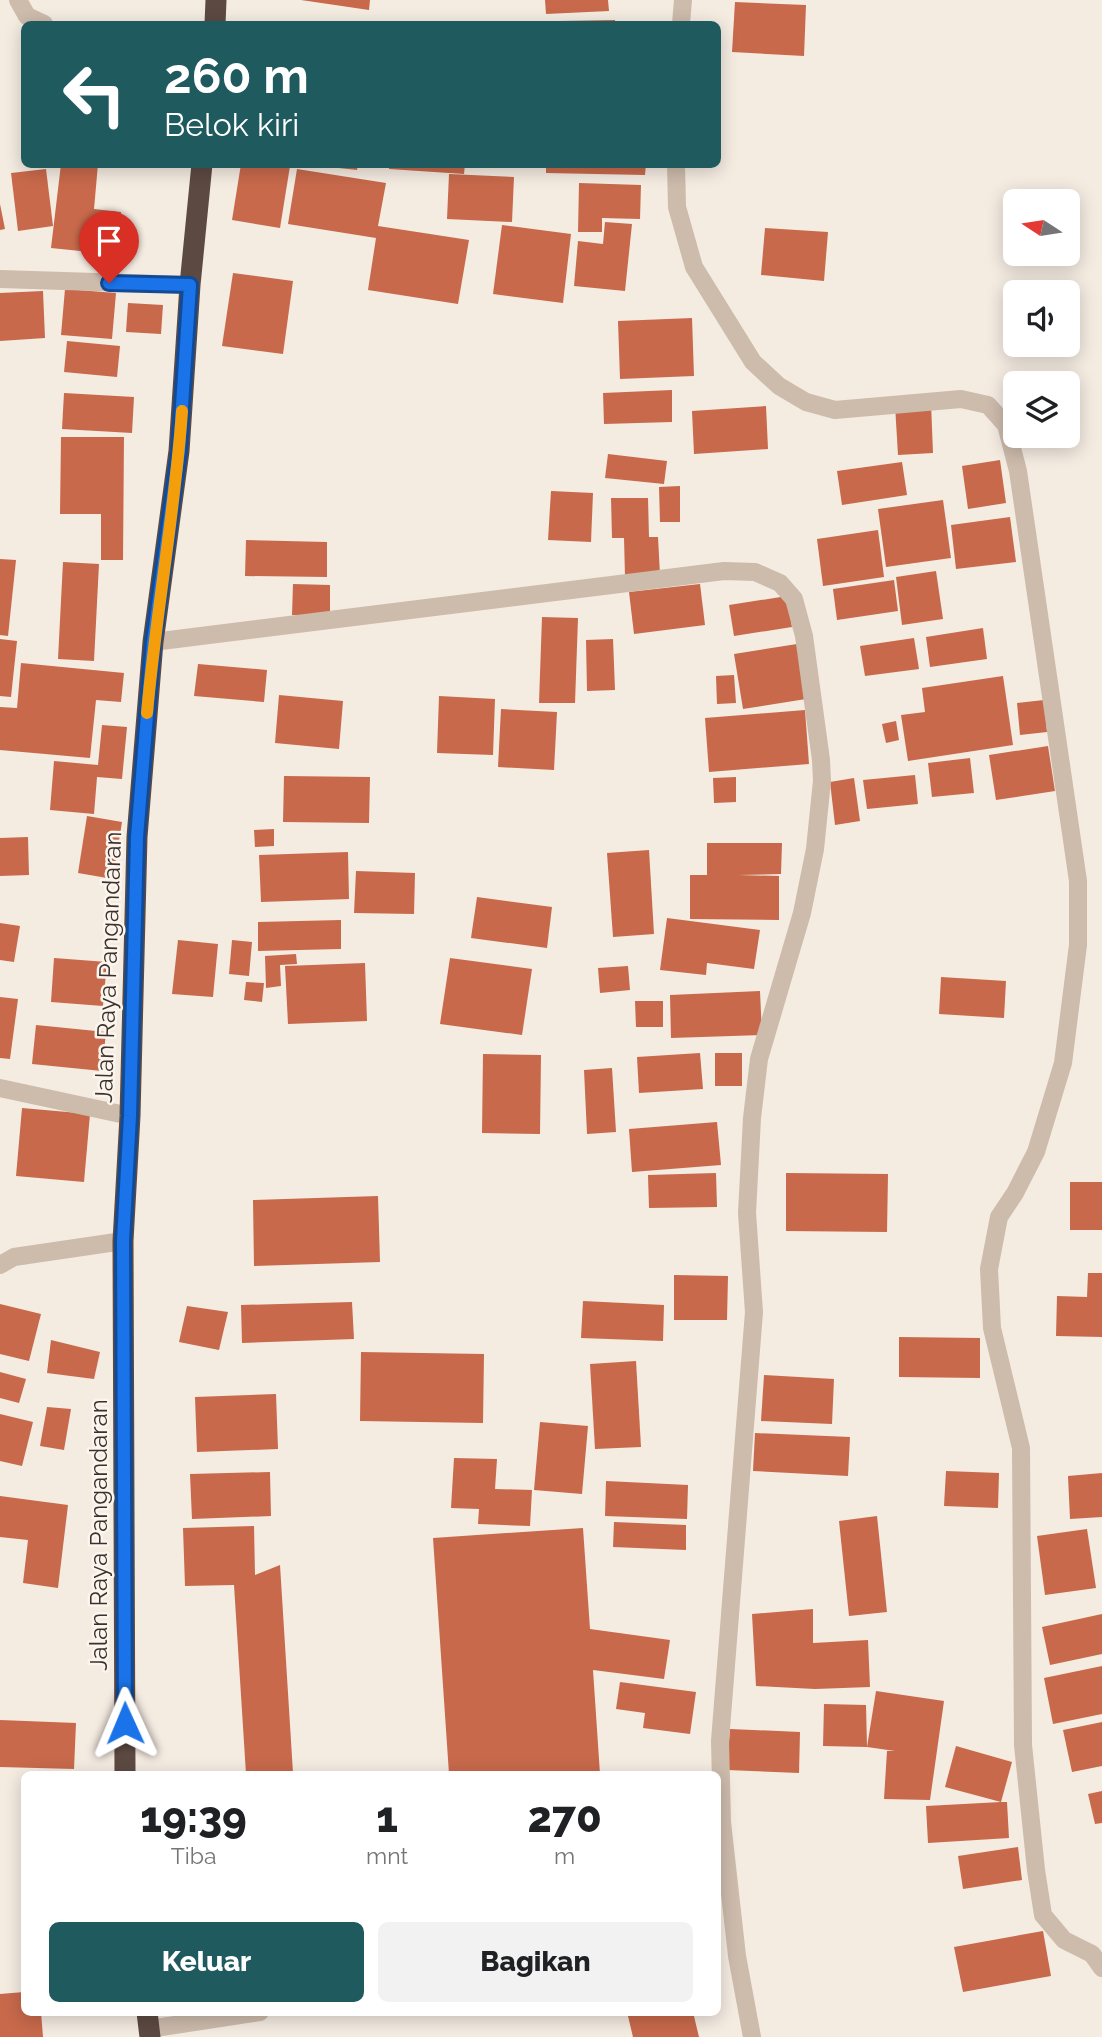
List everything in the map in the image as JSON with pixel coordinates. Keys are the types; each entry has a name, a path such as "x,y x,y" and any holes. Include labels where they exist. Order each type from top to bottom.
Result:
{"highway":[{"path":"215,21 216,0"},
{"name":"Jalan Raya Pangandaran","path":"125,1771 123,1241 130,1116 137,837 153,642 179,451 190,285 202,168"}],"street":[{"path":"18,0 27,16 38,21"},
{"path":"681,21 683,0"},
{"path":"676,168 677,207 694,267 753,362 779,386 806,402 835,410 961,399 988,405 1006,425 1018,471 1078,881 1078,945 1063,1063 1036,1152 999,1217 989,1269 991,1316 1021,1448 1023,1745 1043,1915 1064,1940 1092,1954 1102,1968"},
{"path":"0,279 190,285"},
{"path":"153,642 724,572 755,572 780,583 794,599 804,636 822,781 815,849 802,913 759,1059 756,1083 747,1213 754,1312 719,1741 720,1771"},
{"path":"0,1088 130,1116"},
{"path":"0,1265 14,1256 123,1241"},
{"path":"721,1795 737,1956 752,2037"},
{"path":"148,2026 228,2016"}],"building":[{"path":"301,0 370,0 369,10"},
{"path":"545,0 608,0 609,11 546,14"},
{"path":"735,2 806,5 804,56 732,52"},
{"path":"61,168 98,168 94,209 121,212 118,242 91,239 90,252 51,248"},
{"path":"240,168 290,168 280,228 232,220"},
{"path":"389,168 465,168 464,174"},
{"path":"546,168 646,168 645,175 546,173"},
{"path":"46,169 53,226 18,231 11,173"},
{"path":"297,169 386,183 378,226 469,240 458,304 368,290 376,238 288,224"},
{"path":"449,174 514,177 512,222 447,219"},
{"path":"579,183 641,185 640,219 602,218 602,232 578,232"},
{"path":"0,204 5,229 0,230"},
{"path":"605,222 632,224 625,291 574,286 578,241 603,244"},
{"path":"502,225 571,234 563,303 493,294"},
{"path":"765,228 828,232 824,281 761,275"},
{"path":"233,273 293,281 283,354 222,346"},
{"path":"65,289 116,293 112,339 61,335"},
{"path":"43,291 45,338 0,341 0,293"},
{"path":"128,303 163,305 161,334 126,332"},
{"path":"692,318 694,376 620,379 618,321"},
{"path":"67,341 120,346 117,377 64,372"},
{"path":"672,390 672,422 604,424 603,393"},
{"path":"64,393 134,397 132,433 62,429"},
{"path":"931,403 933,453 898,455 895,405"},
{"path":"766,406 768,449 694,454 692,411"},
{"path":"61,437 124,437 123,560 101,560 101,514 60,514"},
{"path":"608,454 667,461 664,484 605,478"},
{"path":"1000,460 1006,503 968,509 962,466"},
{"path":"902,462 907,495 842,505 837,471"},
{"path":"680,486 680,522 660,522 659,487"},
{"path":"551,491 593,493 591,542 548,540"},
{"path":"611,498 648,498 649,537 658,537 660,575 625,576 624,538 612,538"},
{"path":"943,500 951,558 886,567 878,509"},
{"path":"1010,517 1016,562 956,569 951,525"},
{"path":"878,530 884,577 823,586 817,539"},
{"path":"246,540 327,542 327,577 245,576"},
{"path":"0,559 16,560 8,636 0,635"},
{"path":"63,562 99,564 94,661 58,659"},
{"path":"936,571 943,619 902,625 896,577"},
{"path":"894,580 898,611 837,620 833,589"},
{"path":"293,584 330,585 330,615 292,615"},
{"path":"700,584 705,625 634,634 629,592"},
{"path":"787,596 792,627 734,636 729,605"},
{"path":"542,617 578,618 575,703 539,703"},
{"path":"983,628 987,659 930,667 926,637"},
{"path":"914,638 919,669 865,676 860,646"},
{"path":"0,639 17,641 11,697 0,696"},
{"path":"613,639 615,690 587,691 586,640"},
{"path":"797,644 806,699 743,709 734,654"},
{"path":"21,663 124,673 121,702 96,700 90,758 0,750 0,707 17,708"},
{"path":"198,664 267,670 264,702 194,696"},
{"path":"734,675 736,703 717,704 716,676"},
{"path":"1003,676 1013,745 908,761 901,715 925,712 922,688"},
{"path":"279,695 343,701 339,749 275,743"},
{"path":"439,696 495,699 493,755 437,753"},
{"path":"1044,700 1047,732 1020,735 1017,703"},
{"path":"501,709 557,712 554,770 498,767"},
{"path":"805,710 809,764 709,772 705,718"},
{"path":"896,721 899,740 886,743 882,724"},
{"path":"102,725 127,727 122,779 97,777 94,814 50,810 54,761 98,765"},
{"path":"1048,746 1055,791 996,800 989,755"},
{"path":"970,758 974,793 932,797 928,763"},
{"path":"915,775 918,804 867,809 863,780"},
{"path":"284,776 370,777 369,823 283,822"},
{"path":"736,777 736,802 714,803 713,778"},
{"path":"854,778 860,821 835,825 830,782"},
{"path":"87,816 122,822 113,879 78,873"},
{"path":"274,829 274,846 255,847 254,830"},
{"path":"28,837 29,875 0,876 0,838"},
{"path":"707,843 782,843 781,874 738,875 779,876 779,920 690,919 690,875 707,875"},
{"path":"649,850 654,934 613,937 607,853"},
{"path":"348,852 349,899 261,902 259,855"},
{"path":"356,871 415,873 414,914 354,913"},
{"path":"477,897 552,907 547,948 471,938"},
{"path":"667,918 760,930 754,969 707,963 706,975 660,970"},
{"path":"341,920 341,949 258,951 258,922"},
{"path":"0,923 20,926 14,962 0,960"},
{"path":"178,940 218,944 213,997 172,994"},
{"path":"232,940 252,942 249,976 229,974"},
{"path":"296,954 297,964 280,965 281,986 266,988 265,956"},
{"path":"54,958 107,962 103,1006 51,1002"},
{"path":"450,958 532,969 522,1035 440,1024"},
{"path":"365,963 367,1021 288,1024 285,966"},
{"path":"628,966 630,990 600,993 598,968"},
{"path":"941,977 1006,981 1004,1018 939,1014"},
{"path":"246,982 264,983 262,1002 244,1000"},
{"path":"760,991 762,1035 671,1038 670,995"},
{"path":"0,997 18,999 10,1059 0,1058"},
{"path":"635,1001 663,1001 663,1027 636,1027"},
{"path":"36,1025 106,1032 102,1071 32,1064"},
{"path":"700,1053 703,1089 639,1093 637,1057"},
{"path":"715,1053 742,1053 742,1086 715,1086"},
{"path":"483,1054 541,1055 540,1134 482,1133"},
{"path":"612,1068 616,1132 587,1134 584,1070"},
{"path":"22,1108 90,1114 84,1182 16,1176"},
{"path":"717,1122 721,1165 632,1172 629,1129"},
{"path":"716,1173 717,1207 649,1208 648,1175"},
{"path":"786,1173 888,1174 887,1232 786,1231"},
{"path":"1070,1182 1102,1182 1102,1230 1070,1230"},
{"path":"378,1196 380,1262 254,1266 253,1200"},
{"path":"1088,1273 1102,1273 1102,1337 1056,1336 1057,1296 1087,1297"},
{"path":"674,1275 728,1276 727,1320 674,1320"},
{"path":"583,1301 664,1305 663,1341 581,1338"},
{"path":"352,1302 354,1339 242,1343 241,1305"},
{"path":"0,1304 41,1314 29,1361 0,1354"},
{"path":"187,1306 228,1312 219,1350 179,1342"},
{"path":"899,1337 980,1338 980,1378 899,1377"},
{"path":"51,1340 100,1352 94,1379 47,1373"},
{"path":"361,1352 484,1354 483,1423 360,1421"},
{"path":"636,1361 641,1447 595,1449 590,1364"},
{"path":"0,1372 26,1379 19,1403 0,1398"},
{"path":"764,1375 834,1379 832,1424 761,1421"},
{"path":"276,1394 278,1449 197,1452 195,1397"},
{"path":"47,1407 71,1409 64,1450 40,1446"},
{"path":"0,1414 33,1422 22,1466 0,1461"},
{"path":"540,1422 588,1426 582,1494 534,1490"},
{"path":"755,1433 850,1437 848,1476 753,1471"},
{"path":"454,1458 497,1459 495,1489 532,1490 530,1526 478,1524 479,1509 451,1508"},
{"path":"946,1471 999,1473 998,1508 944,1506"},
{"path":"270,1472 271,1516 192,1519 190,1474"},
{"path":"1102,1473 1102,1517 1070,1519 1068,1476"},
{"path":"606,1481 688,1485 687,1519 605,1516"},
{"path":"0,1496 68,1505 58,1588 23,1583 28,1540 0,1537"},
{"path":"877,1516 887,1612 849,1616 839,1521"},
{"path":"614,1522 686,1525 686,1550 613,1547"},
{"path":"254,1526 255,1575 280,1565 293,1771 246,1771 234,1585 185,1586 183,1528"},
{"path":"583,1528 590,1629 670,1640 664,1679 593,1670 600,1771 449,1771 433,1538"},
{"path":"1087,1529 1096,1588 1045,1595 1037,1536"},
{"path":"813,1609 813,1643 868,1640 870,1687 815,1689 756,1686 752,1614"},
{"path":"1102,1614 1102,1654 1050,1665 1042,1627"},
{"path":"1102,1666 1102,1714 1053,1724 1044,1678"},
{"path":"620,1682 696,1692 690,1734 643,1728 645,1713 616,1709"},
{"path":"876,1691 944,1701 930,1800 884,1799 887,1751 895,1751 867,1747"},
{"path":"824,1704 866,1705 867,1747 823,1746"},
{"path":"0,1720 76,1723 74,1769 0,1767"},
{"path":"1102,1722 1102,1766 1072,1772 1063,1730"},
{"path":"730,1729 800,1732 799,1773 727,1770"},
{"path":"956,1746 1012,1762 1001,1802 945,1787"},
{"path":"1102,1791 1102,1823 1095,1824 1088,1794"},
{"path":"1007,1802 1009,1838 928,1843 926,1806"},
{"path":"1018,1847 1022,1880 963,1889 958,1856"},
{"path":"1043,1931 1051,1976 963,1992 954,1947"},
{"path":"21,1992 21,2016 41,2016 43,2037 0,2037 0,1994"},
{"path":"628,2016 694,2016 699,2037 633,2037"}],"slow traffic":[{"path":"147,713 153,642 182,411"}],"route":[{"path":"109,283 190,285 179,451 153,642 137,837 130,1116 123,1241 125,1723"}]}
